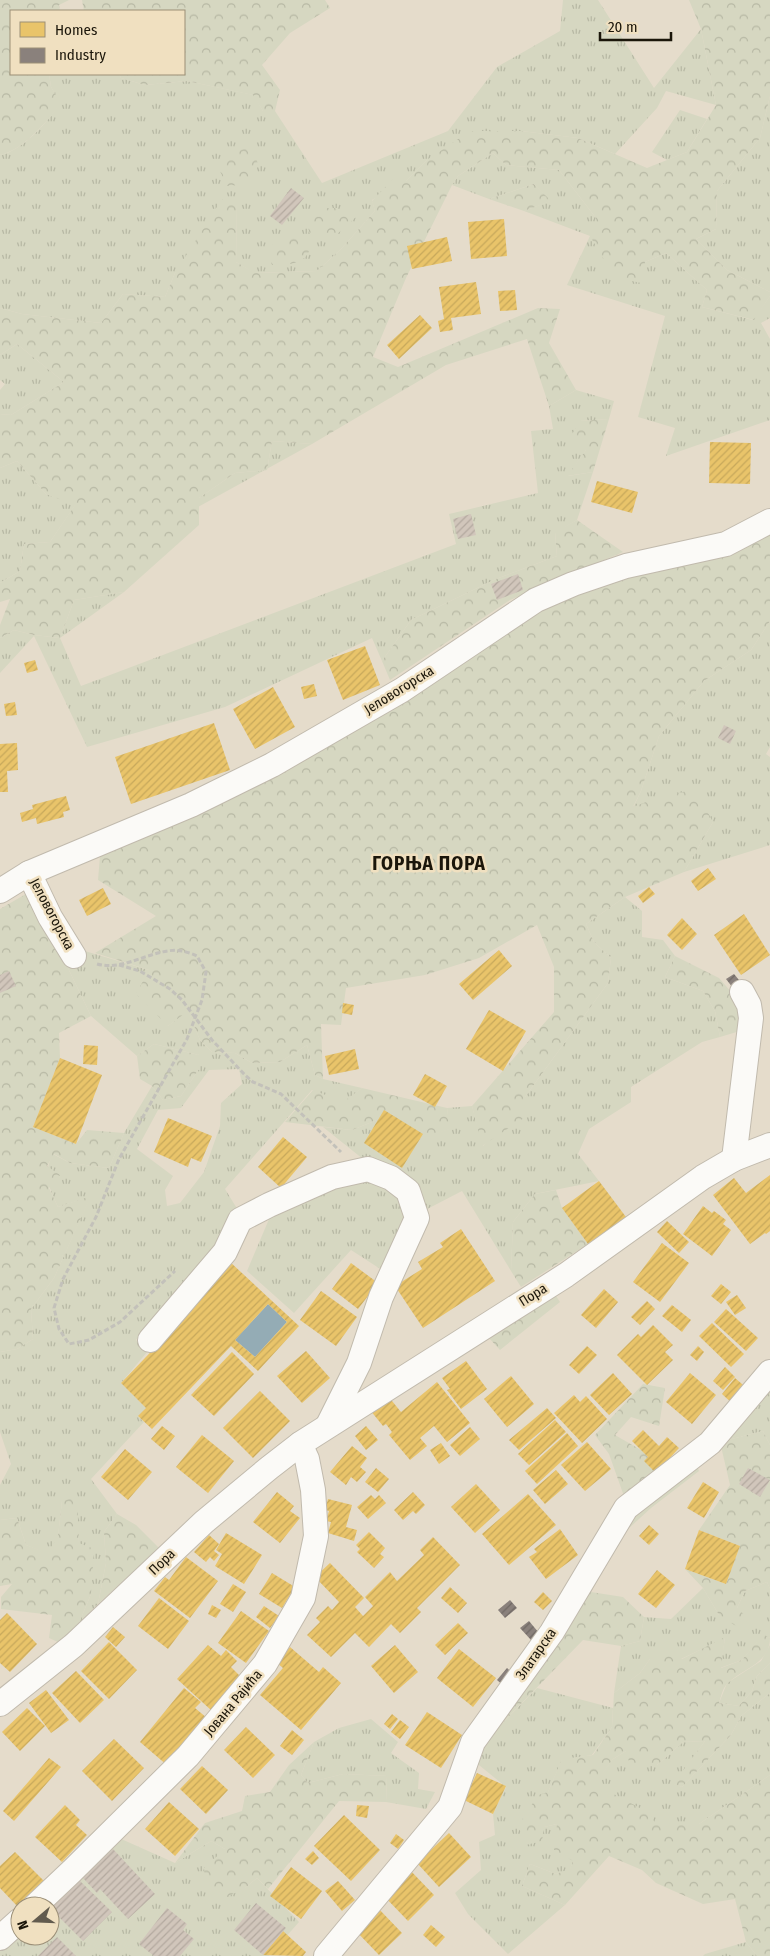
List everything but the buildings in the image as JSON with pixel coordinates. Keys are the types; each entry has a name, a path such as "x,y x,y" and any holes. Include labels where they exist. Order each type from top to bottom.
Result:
{"street":[{"name":"Јеловогорска","path":"0,891 29,873 191,805 272,765 402,690 536,600 573,584 626,566 726,544 770,521"},
{"name":"Јеловогорска","path":"29,873 50,917 74,956"},
{"path":"734,1159 751,1018 749,1005 742,992"},
{"name":"Пора","path":"0,1704 74,1645 211,1515 300,1444 566,1275 703,1177 734,1159 770,1145"},
{"name":"Пора","path":"150,1340 225,1252 240,1220 332,1177 368,1169 391,1178 408,1191 417,1218 381,1297 359,1363 328,1425"},
{"name":"Златарска","path":"326,1956 450,1807 473,1742 552,1632 626,1508 710,1442 770,1372"},
{"name":"Јована Рајића","path":"46,1896 188,1756 265,1664 303,1598 316,1536 316,1510 307,1459 300,1444"},
{"path":"0,1938 10,1929"}],"path":[{"path":"74,956 100,965 130,963 156,954 181,950 197,956 206,972 202,1000 187,1039 119,1158 96,1218 63,1279 54,1308 59,1329 69,1344 89,1340 120,1322 182,1265"},
{"path":"116,964 140,971 158,980 182,1000 212,1040 245,1075 253,1082 281,1094 358,1171"}],"green space":[{"path":"0,0 69,0 59,5 60,10 10,10 10,75 49,75 51,87 61,103 26,142 0,155"},
{"path":"82,0 325,0 330,8 290,33 262,65 280,90 275,111 263,111 253,95 187,81 145,85 121,78 120,75 185,75 185,10 84,10"},
{"path":"563,0 598,0 654,88 701,29 716,105 666,91 657,108 615,154 578,138 521,131 427,160 406,181 372,200 375,211 341,249 317,271 254,273 236,262 237,203 175,273 165,297 123,294 101,323 22,314 0,308 0,155 17,148 34,135 49,119 60,103 51,87 49,75 120,75 121,78 145,85 187,81 254,95 263,111 275,111 322,183 448,131 497,67 560,31"},
{"path":"689,0 770,0 770,96 760,138 717,191 716,229 696,239 727,270 770,292 770,296 754,320 702,307 707,290 666,253 645,262 641,283 614,277 590,236 596,218 559,170 506,165 493,153 458,176 452,185 406,278 373,357 398,367 538,308 560,309 549,343 576,390 549,406 527,339 446,365 312,444 272,441 267,470 235,473 199,498 199,525 124,592 74,600 60,638 14,630 0,638 0,625 10,599 0,602 0,583 20,571 24,544 50,542 75,505 46,494 17,461 0,468 0,414 11,415 64,382 17,344 0,355 0,308 22,314 101,323 123,294 165,297 175,273 222,199 237,203 236,262 255,273 317,271 341,249 375,211 372,201 395,177 406,181 427,160 470,131 521,131 578,138 647,168 687,152 716,105 701,29"},
{"path":"770,96 770,292 727,270 696,239 716,229 717,191 760,138"},
{"path":"680,110 707,119 687,152 667,160 652,152"},
{"path":"252,147 258,164 252,184 227,186 219,169 229,153"},
{"path":"493,153 506,165 559,170 596,218 645,262 666,253 707,290 702,307 753,320 770,296 770,318 761,323 770,339 770,420 666,456 675,428 638,417 665,316 567,285 590,236 524,211 550,201 534,184 489,199 452,185 458,176"},
{"path":"534,184 551,201 524,211 489,199"},
{"path":"324,208 337,208 341,215 350,210 356,217 335,236 322,240 320,233 309,233 307,217 315,214 319,217"},
{"path":"301,234 311,242 307,255 292,264 272,265 268,254 271,245 285,242 287,237"},
{"path":"17,344 64,382 11,415 0,414 0,390 5,384 0,380 0,355"},
{"path":"576,390 614,401 609,419 580,421 586,450 568,476 593,472 577,520 555,533 557,556 496,579 411,620 382,661 372,638 225,707 87,747 34,636 0,673 0,638 14,630 60,638 81,686 456,544 449,514 538,493 531,431 553,429 549,406"},
{"path":"609,419 593,472 567,476 586,450 571,436 580,421"},
{"path":"272,441 312,444 267,469"},
{"path":"17,461 46,494 76,504 50,542 24,544 20,571 0,583 0,468"},
{"path":"265,470 198,507 199,498 235,473"},
{"path":"577,520 623,552 510,600 390,680 382,661 411,620 496,579 557,556 555,532"},
{"path":"770,535 770,621 751,650 704,681 659,736 641,791 633,807 654,799 695,789 713,822 684,872 625,897 586,924 594,942 611,958 608,983 525,1097 524,1118 482,1146 472,1106 554,1012 554,967 537,925 479,958 425,975 346,988 341,1025 321,1024 323,1079 315,1075 307,1045 280,1062 252,1063 235,1053 212,1052 200,1040 188,1011 168,1026 136,994 149,970 95,953 156,916 98,880 100,856 200,812 551,595 731,552"},
{"path":"124,592 60,638 74,600"},
{"path":"770,621 770,747 766,754 770,757 770,845 684,872 713,822 633,808 641,791 659,736 704,681 751,650"},
{"path":"31,891 78,949 149,970 168,1026 188,1010 200,1040 212,1052 235,1053 252,1063 280,1062 307,1045 315,1075 323,1079 362,1088 343,1103 312,1090 225,1189 241,1215 213,1251 136,1340 148,1351 121,1383 146,1408 138,1416 144,1422 91,1479 117,1514 104,1532 106,1563 98,1604 79,1623 91,1594 79,1543 77,1521 62,1501 58,1537 48,1554 26,1545 17,1518 0,1520 0,1485 11,1464 0,1432 0,1352 17,1349 33,1339 31,1309 54,1278 90,1197 58,1207 47,1175 53,1154 70,1163 109,1168 124,1133 152,1086 163,1100 181,1096 199,1069 199,1055 154,1044 137,1056 91,1016","holes":["239,1069 242,1084 221,1103 220,1126 204,1172 180,1203 167,1206 165,1190 173,1176 137,1149 158,1110 181,1108 209,1070"]},
{"path":"31,891 91,1016 59,1033 60,1058 33,1127 76,1144 87,1130 124,1133 109,1168 70,1163 54,1154 47,1166 60,1175 49,1188 58,1207 91,1196 54,1278 31,1309 33,1339 17,1349 0,1352 0,909"},
{"path":"625,897 642,911 642,937 663,940 675,956 665,977 703,991 715,1011 720,1037 702,1042 631,1087 631,1102 589,1129 578,1154 599,1181 535,1194 513,1222 511,1271 462,1191 408,1219 385,1272 351,1250 294,1313 247,1271 272,1212 368,1163 323,1127 352,1130 392,1114 406,1143 449,1129 447,1108 472,1106 483,1146 525,1097 608,983 611,958 594,942 586,924"},
{"path":"675,956 719,978 760,1025 720,1037 715,1011 703,991 665,977"},
{"path":"154,1044 199,1055 199,1069 181,1096 163,1100 152,1086 140,1079 137,1056"},
{"path":"362,1088 447,1108 450,1129 406,1144 392,1114 352,1130 285,1122 313,1090 343,1102"},
{"path":"556,1190 562,1208 588,1244 521,1287 511,1271 513,1222 535,1194"},
{"path":"556,1296 560,1302 500,1350 489,1338"},
{"path":"643,1384 665,1388 659,1426 631,1417 615,1435 667,1465 689,1444 699,1471 651,1508 627,1530 591,1592 623,1597 644,1617 640,1641 621,1646 583,1640 481,1745 625,1499 609,1454 595,1435"},
{"path":"770,1387 770,1445 763,1431 720,1442"},
{"path":"763,1431 770,1445 770,1589 767,1582 745,1591 737,1608 751,1621 736,1626 719,1615 703,1588 685,1569 726,1584 740,1546 699,1530 730,1485 720,1442"},
{"path":"77,1497 79,1543 94,1549 91,1594 79,1623 60,1643 49,1638 52,1615 1,1609 1,1597 12,1584 0,1586 0,1520 17,1518 26,1545 48,1553 58,1536 62,1501"},
{"path":"117,1514 136,1525 159,1548 98,1604 106,1563 104,1532"},
{"path":"767,1582 770,1589 770,1638 763,1635 742,1660 720,1668 725,1638 681,1659 650,1659 640,1673 614,1693 621,1646 640,1641 644,1617 671,1619 703,1588 719,1615 737,1608 745,1591"},
{"path":"763,1634 770,1638 766,1653 756,1664 735,1677 725,1686 719,1703 739,1706 752,1691 757,1676 770,1663 770,1693 741,1716 731,1735 682,1787 673,1784 705,1741 683,1742 657,1765 630,1765 626,1751 613,1759 595,1784 651,1814 655,1824 699,1824 770,1775 770,1956 757,1956 746,1942 735,1899 703,1904 656,1883 642,1870 609,1856 565,1905 522,1886 530,1864 556,1874 570,1869 573,1861 554,1850 557,1824 544,1827 542,1841 526,1845 518,1826 538,1795 548,1792 562,1759 593,1755 612,1727 614,1693 640,1673 650,1659 668,1648 682,1659 725,1637 721,1668 742,1660"},
{"path":"770,1645 770,1663 757,1676 752,1691 739,1706 719,1703 727,1683 761,1661"},
{"path":"537,1688 613,1708 612,1727 592,1755 562,1760 548,1792 544,1827 557,1824 573,1861 570,1870 556,1874 530,1864 522,1886 565,1905 508,1954 468,1914 455,1893 481,1870 479,1842 495,1835 493,1814 506,1787 474,1761 481,1745"},
{"path":"770,1693 770,1775 699,1824 654,1824 594,1784 613,1759 626,1751 657,1765 683,1742 705,1741 674,1784 682,1787 731,1735 741,1716"},
{"path":"371,1719 398,1742 391,1753 419,1773 418,1789 435,1792 426,1809 386,1802 387,1776 343,1774 308,1783 301,1775 314,1742 339,1728"},
{"path":"314,1742 301,1775 308,1783 343,1774 387,1776 386,1802 339,1801 268,1889 257,1878 245,1888 227,1897 206,1888 204,1868 225,1849 211,1841 175,1863 205,1823 242,1811 245,1796 270,1792 289,1765"},
{"path":"119,1838 175,1863 211,1841 225,1849 245,1888 257,1878 299,1922 269,1956 0,1956 0,1951 10,1942 10,1946 60,1946 60,1896"},
{"path":"746,1942 757,1956 703,1956 705,1954"}],"water":[{"path":"268,1304 287,1322 255,1357 235,1340"}],"district":[{"name":"ГОРЊА ПОРА","path":"429,863"}]}
